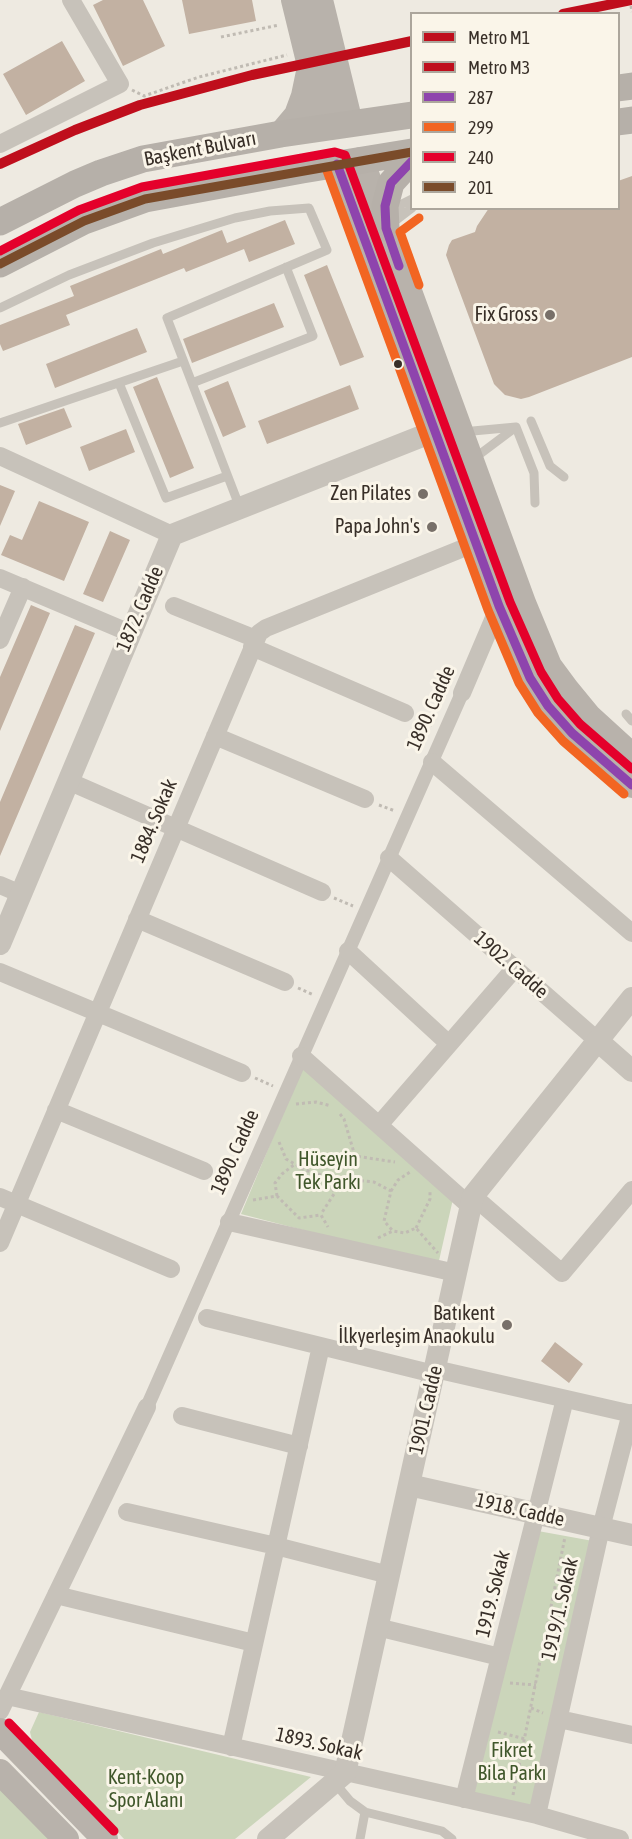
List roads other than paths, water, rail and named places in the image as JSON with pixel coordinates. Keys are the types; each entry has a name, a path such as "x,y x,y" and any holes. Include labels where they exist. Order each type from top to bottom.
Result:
{"main road":[{"path":"320,0 337,125"},
{"path":"296,10 308,60 337,125 448,431 471,461 523,603 549,666 589,717 632,755"},
{"path":"281,134 297,115 304,96 308,60"},
{"name":"Başkent Bulvarı","path":"0,222 75,184 123,165 165,154 410,115"},
{"name":"Başkent Bulvarı","path":"0,264 84,221 145,198 410,152"},
{"path":"386,228 385,206 391,183 410,161"},
{"path":"349,162 386,228 448,431 476,543 499,606 530,678 548,706 572,733 632,785"},
{"path":"0,1731 105,1839"},
{"path":"0,1772 66,1839"}],"street":[{"path":"0,144 120,84 71,0"},
{"path":"0,456 172,535 448,431"},
{"name":"1872. Cadde","path":"0,944 172,535"},
{"path":"254,643 261,631 266,628 476,543"},
{"path":"0,578 130,633"},
{"path":"0,640 23,587"},
{"path":"174,606 405,713"},
{"name":"1890. Cadde","path":"4,1704 147,1407 499,606"},
{"name":"1884. Sokak","path":"0,1243 8,1201 57,1110 254,643"},
{"path":"215,736 365,799"},
{"path":"432,762 632,933"},
{"path":"68,781 322,892"},
{"name":"1902. Cadde","path":"389,858 632,1071"},
{"path":"0,885 21,894"},
{"path":"137,919 285,982"},
{"path":"348,951 449,1044"},
{"path":"379,1125 514,968"},
{"path":"0,972 242,1072"},
{"name":"1901. Cadde","path":"339,1777 377,1627 472,1202 632,998"},
{"path":"302,1056 379,1125 562,1273 632,1190"},
{"path":"57,1110 204,1171"},
{"path":"8,1201 171,1269"},
{"path":"229,1222 456,1273"},
{"path":"207,1318 434,1372 631,1413"},
{"path":"231,1747 321,1346"},
{"name":"1919. Sokak","path":"464,1799 565,1399"},
{"name":"1919/1. Sokak","path":"537,1815 601,1528 631,1413"},
{"path":"182,1416 298,1446"},
{"name":"1918. Cadde","path":"409,1485 632,1535"},
{"path":"127,1512 276,1545 389,1575"},
{"path":"56,1594 254,1643"},
{"path":"377,1627 500,1657"},
{"name":"1893. Sokak","path":"4,1704 231,1747 339,1777 511,1809 620,1839"},
{"path":"559,1719 632,1735"},
{"path":"268,1839 339,1777"}],"lane":[{"path":"386,228 402,204 410,200"},
{"path":"0,308 69,275 153,243 235,218 270,211 309,208 327,250 167,318 240,508"},
{"path":"386,228 410,210"},
{"path":"192,383 313,336 286,267"},
{"path":"0,423 183,361"},
{"path":"119,383 166,498 227,476"},
{"path":"531,422 550,466 564,477"},
{"path":"448,431 516,427"},
{"path":"471,461 516,427"},
{"path":"516,427 534,473 535,503"},
{"path":"339,1777 350,1801 365,1812 442,1831 452,1839"},
{"path":"360,1839 365,1812"}],"metro line":[{"name":"M3","path":"573,12 632,0"},
{"name":"M1","path":"0,164 75,130 140,105 252,75 410,41"}],"place":[{"name":"Fix Gross","path":"550,315"},
{"name":"Zen Pilates","path":"423,494"},
{"name":"Papa John's","path":"432,527"},
{"name":"Batıkent İlkyerleşim Anaokulu","path":"507,1325"}],"park label":[{"name":"Hüseyin Tek Parkı","path":"328,1172"},
{"name":"Fikret Bila Parkı","path":"512,1762"},
{"name":"Kent-Koop Spor Alanı","path":"146,1790"}]}
